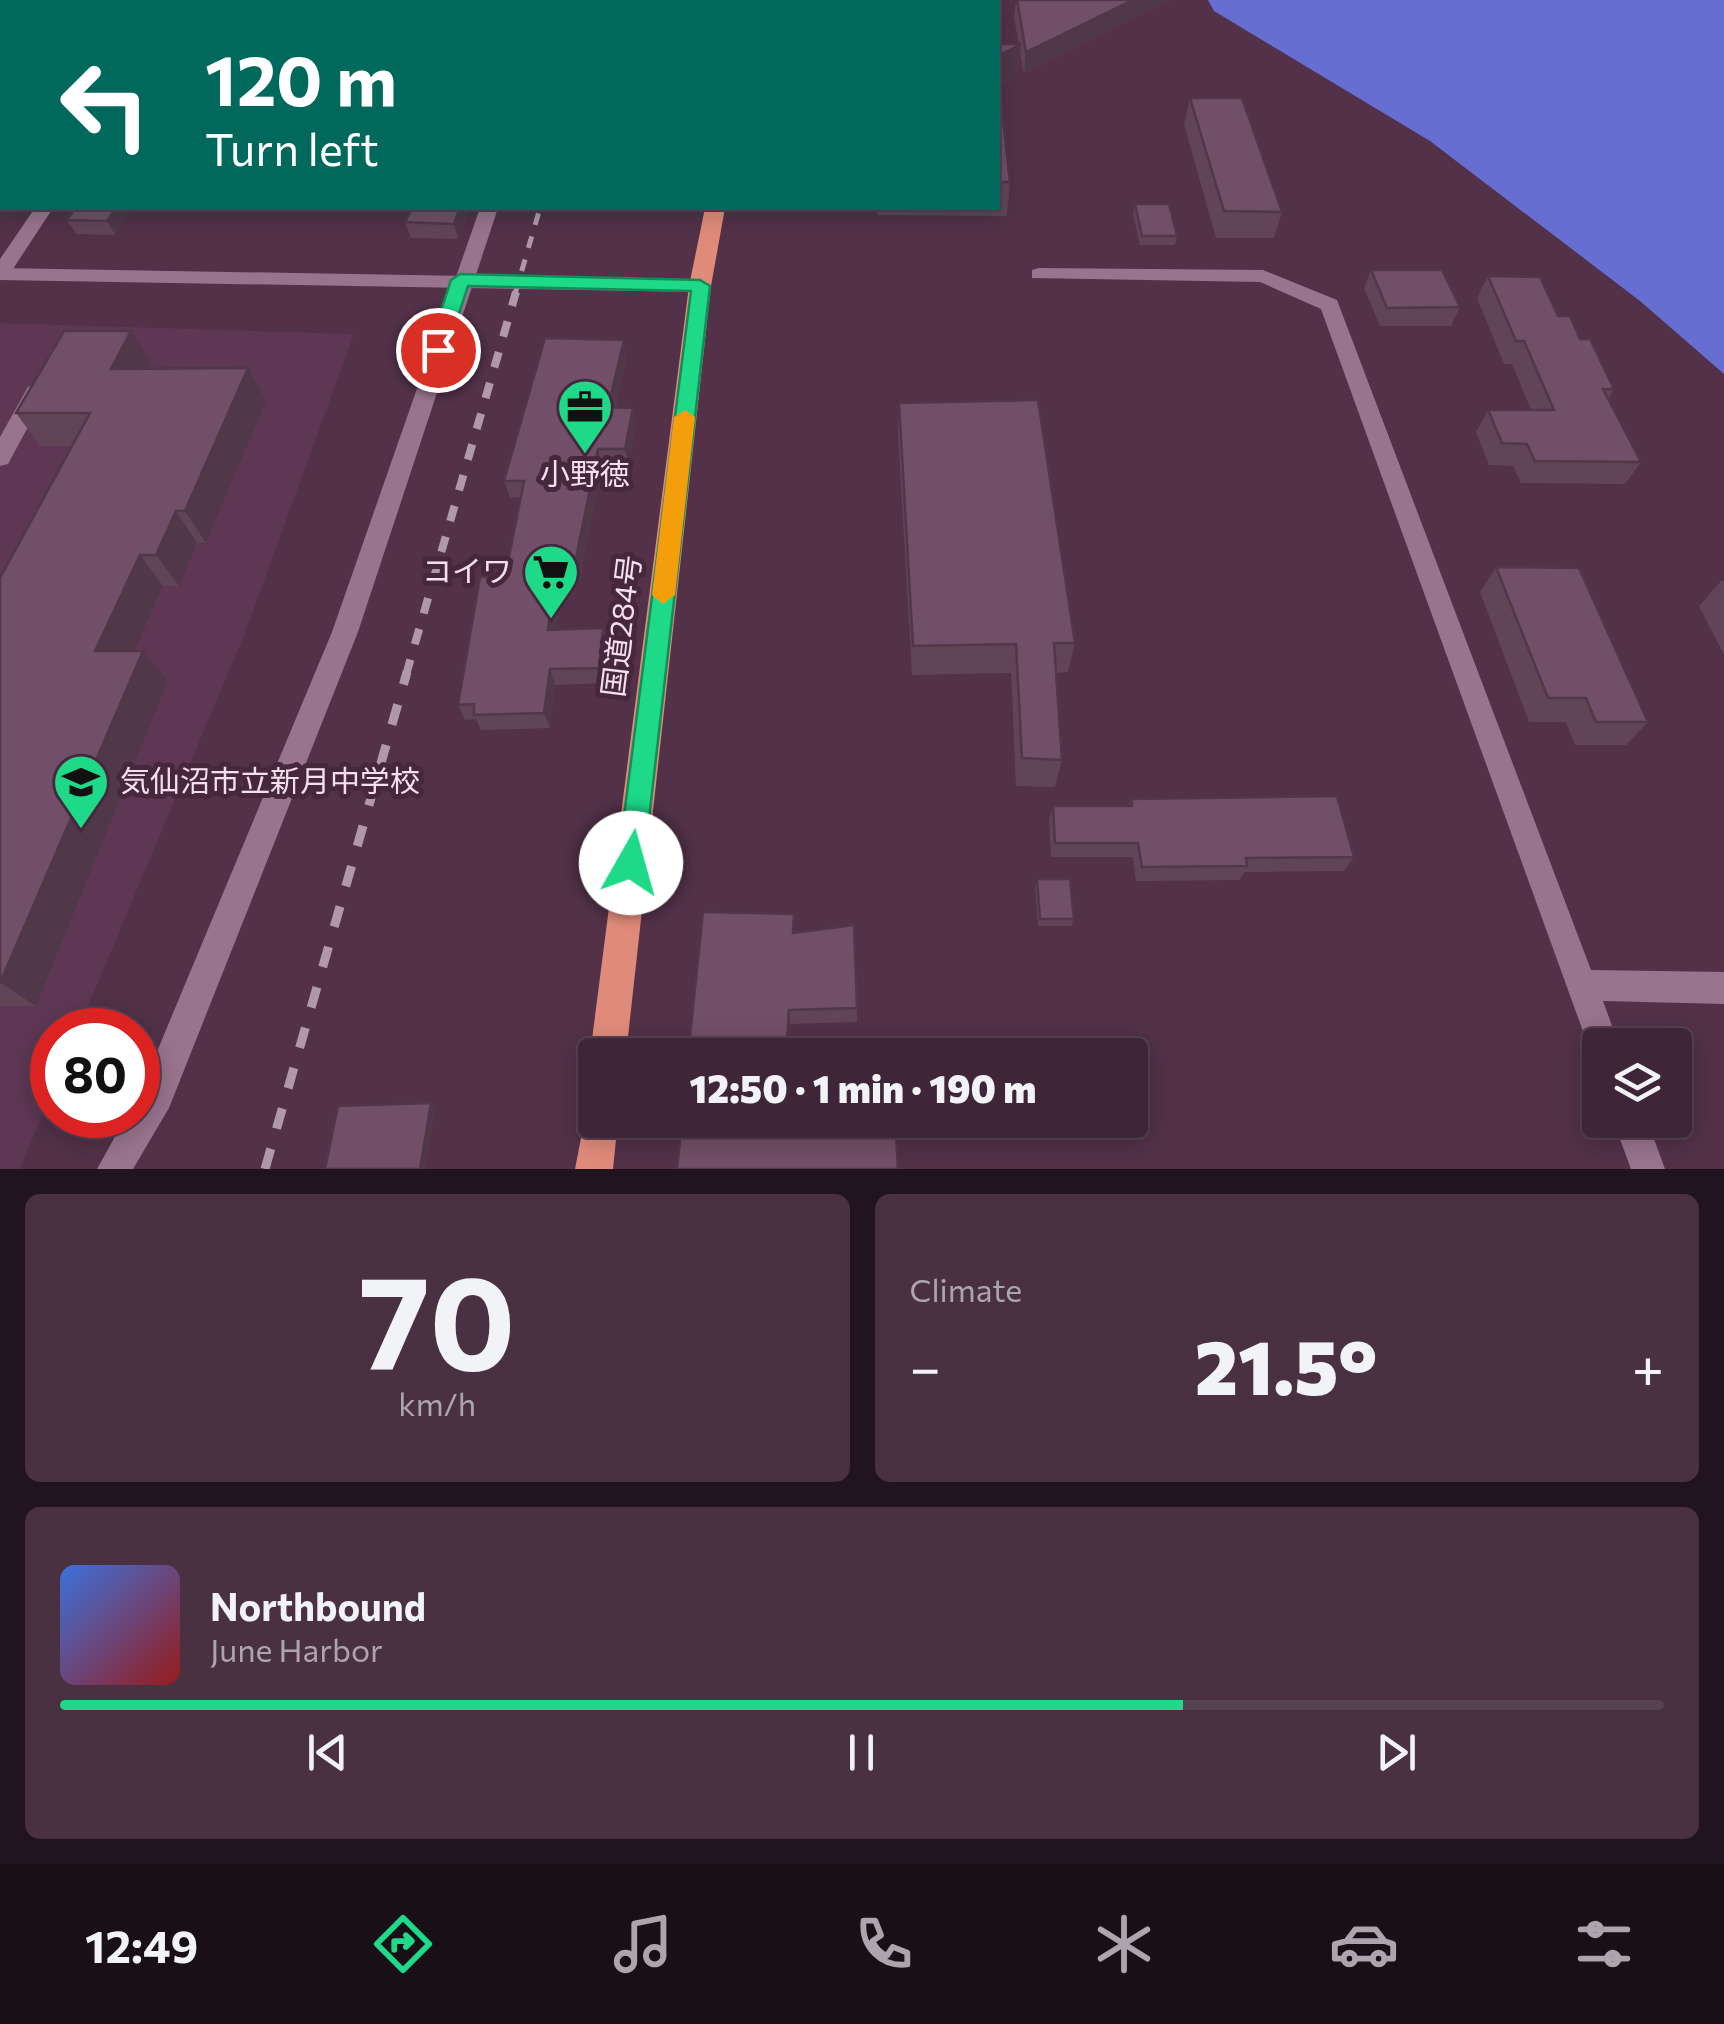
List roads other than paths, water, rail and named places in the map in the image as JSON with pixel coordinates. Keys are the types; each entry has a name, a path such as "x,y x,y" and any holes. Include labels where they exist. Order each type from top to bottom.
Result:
{"highway":[{"name":"国道284号","path":"610,1038 700,286 716,210"},
{"path":"594,1169 598,1138"}],"street":[{"path":"0,274 43,210"},
{"path":"114,1169 157,1096 344,632 460,280 488,210"},
{"path":"0,274 700,286"},
{"path":"1038,274 1263,276 1330,304 1596,1028"},
{"path":"0,458 44,378"},
{"path":"1580,985 1724,988"},
{"path":"1637,1138 1648,1169"}],"railway":[{"path":"515,294 539,210"},
{"path":"406,675 516,292"},
{"path":"265,1169 407,672"}],"place":[{"name":"小野徳","path":"585,456"},
{"name":"コイワ","path":"551,621"},
{"name":"気仙沼市立新月中学校","path":"81,831"}]}
